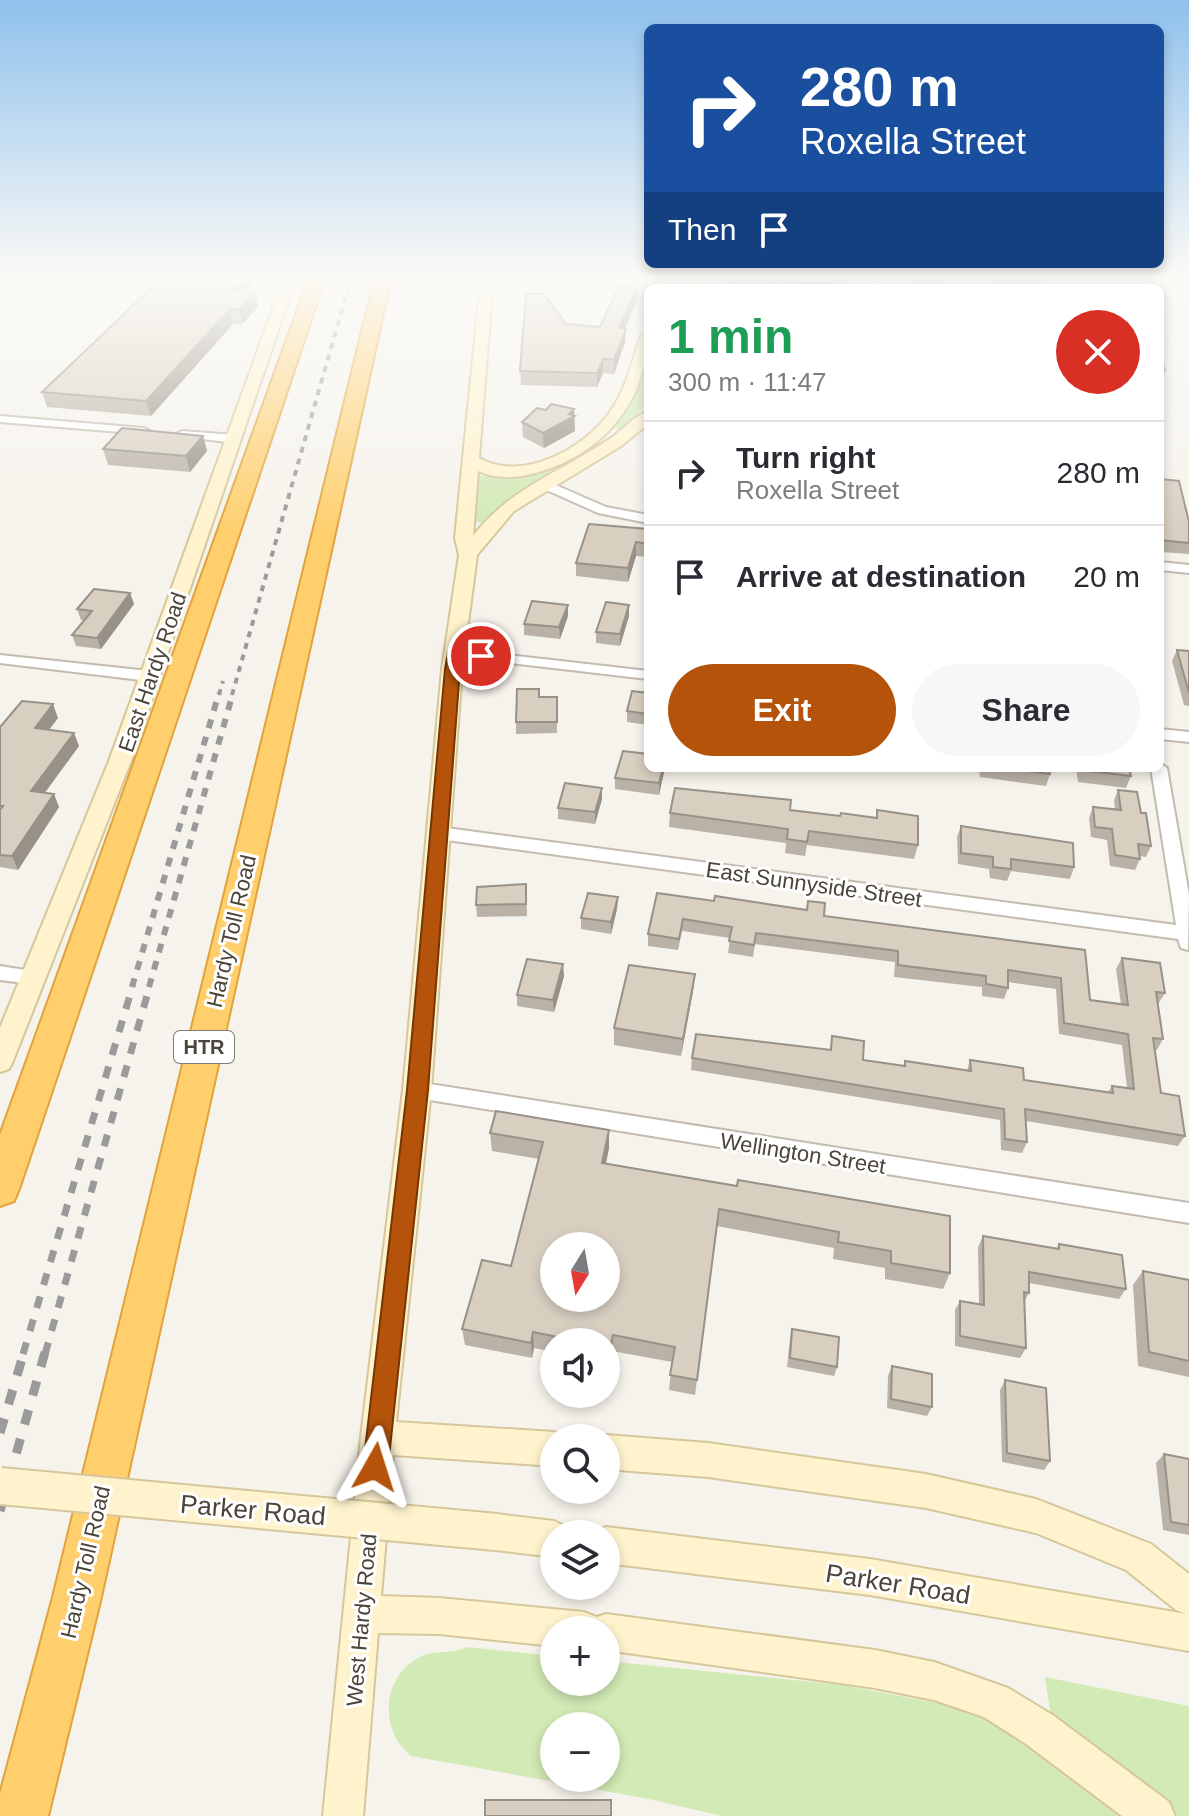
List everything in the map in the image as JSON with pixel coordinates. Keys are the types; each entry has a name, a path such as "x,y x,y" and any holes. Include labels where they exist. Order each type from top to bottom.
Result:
{"highway":[{"path":"0,1189 288,363"},
{"name":"Hardy Toll Road","path":"21,1816 77,1597 363,363"}],"main road":[{"name":"East Hardy Road","path":"0,1061 31,977 120,761 261,363"},
{"name":"West Hardy Road","path":"343,1816 378,1437 417,1090 455,653 468,555 464,538 480,363"},
{"path":"471,460 479,467 495,472 531,471 562,457 613,419 640,363"},
{"path":"468,555 496,519 544,484 623,439 644,420"},
{"path":"600,431 623,439"},
{"path":"378,1437 540,1448"},
{"path":"620,1453 708,1460 897,1487 1036,1516 1138,1557 1189,1597"},
{"name":"Parker Road","path":"0,1486 540,1537"},
{"name":"Parker Road","path":"620,1547 870,1577 1189,1633"},
{"path":"362,1614 439,1616 540,1626"},
{"path":"620,1634 875,1669 934,1681 994,1702 1029,1723 1155,1816"}],"street":[{"path":"0,419 154,432"},
{"path":"170,433 235,439"},
{"path":"544,484 602,510 644,518"},
{"path":"1164,566 1189,569"},
{"path":"455,653 644,675"},
{"path":"0,659 149,676"},
{"path":"1164,734 1189,737"},
{"path":"1160,772 1188,938"},
{"name":"East Sunnyside Street","path":"439,833 1188,938"},
{"path":"0,973 31,977"},
{"name":"Wellington Street","path":"417,1090 1189,1213"}],"green space":[{"path":"644,373 644,406 622,430 614,428 631,402"},
{"path":"594,444 601,446 514,495 482,523 475,522 479,476 530,475"},
{"path":"467,1647 540,1655 540,1696 620,1696 620,1662 842,1685 942,1704 997,1722 1125,1816 722,1816 611,1792 620,1792 620,1712 540,1712 540,1779 411,1756 393,1733 389,1705 392,1691 407,1666 420,1657"},
{"path":"1045,1677 1189,1706 1189,1816 1178,1816 1051,1718"}],"building":[{"path":"73,363 181,363 146,401 42,392"},
{"path":"521,363 601,363 597,373 520,371"},
{"path":"551,404 574,409 569,414 575,416 543,433 522,422 537,408 546,410"},
{"path":"122,428 203,436 186,456 103,449"},
{"path":"1164,479 1179,481 1189,522 1189,543 1164,540"},
{"path":"589,524 644,529 644,543 636,542 628,568 576,563"},
{"path":"94,589 130,593 97,638 72,635 92,611 77,609"},
{"path":"532,601 568,605 559,627 524,624"},
{"path":"606,602 629,605 620,634 596,632"},
{"path":"1177,650 1189,651 1189,693"},
{"path":"517,689 539,689 539,697 557,697 557,722 516,722"},
{"path":"632,691 644,692 644,713 627,711"},
{"path":"22,701 53,704 35,728 74,733 31,791 54,794 12,856 0,855 0,810 3,806 0,806 0,727"},
{"path":"623,751 644,754 644,772 662,772 659,783 615,778"},
{"path":"1098,772 1130,772 1131,776"},
{"path":"565,783 602,788 595,812 558,808"},
{"path":"675,788 791,800 790,810 840,816 841,813 877,818 877,810 918,816 918,845 809,831 807,842 787,839 788,829 670,813"},
{"path":"1118,790 1137,792 1141,813 1146,813 1151,846 1138,844 1140,859 1115,855 1112,829 1095,827 1093,807 1121,810"},
{"path":"961,826 1073,843 1074,867 1011,859 1011,869 993,867 993,857 961,853"},
{"path":"526,884 526,904 476,905 477,887"},
{"path":"588,893 618,897 611,922 581,918"},
{"path":"657,893 714,901 715,896 807,910 808,901 825,903 824,916 1085,950 1090,1000 1128,1005 1122,958 1160,963 1165,993 1156,992 1163,1039 1153,1038 1161,1093 1179,1096 1185,1136 1025,1109 1027,1142 1005,1139 1004,1109 692,1058 696,1034 831,1050 832,1036 864,1041 863,1060 905,1066 905,1061 971,1071 970,1060 1023,1068 1024,1080 1113,1093 1112,1086 1134,1089 1128,1034 1064,1023 1061,978 1008,970 1008,988 986,984 986,976 898,965 898,951 756,933 754,945 729,941 732,927 683,919 679,939 648,934"},
{"path":"527,959 563,964 553,1000 517,995"},
{"path":"629,965 695,974 683,1039 614,1028"},
{"path":"496,1111 609,1130 602,1163 737,1186 738,1180 950,1216 950,1273 891,1263 891,1251 838,1242 839,1232 719,1209 697,1380 670,1375 675,1347 620,1336 620,1328 540,1328 540,1333 533,1332 531,1343 462,1329 482,1260 511,1266 543,1142 490,1133"},
{"path":"983,1236 1059,1249 1059,1244 1122,1255 1126,1289 1029,1272 1029,1293 1024,1292 1026,1348 960,1336 960,1301 984,1305"},
{"path":"1143,1271 1189,1280 1189,1361 1149,1352"},
{"path":"792,1329 839,1337 837,1367 790,1358"},
{"path":"892,1366 932,1374 932,1407 891,1399"},
{"path":"1005,1380 1046,1388 1050,1461 1007,1453"},
{"path":"1164,1454 1189,1459 1189,1525 1171,1522"},
{"path":"485,1800 611,1800 611,1816 485,1816"}],"railway":[{"path":"232,695 327,363"},
{"path":"219,695 223,681"},
{"path":"132,987 219,693"},
{"path":"149,987 233,693"},
{"path":"23,1354 133,985"},
{"path":"45,1354 150,985"},
{"path":"0,1433 24,1352"},
{"path":"0,1511 45,1352"}],"route":[{"path":"375,1467 417,1090 452,669 455,653 481,656"}]}
